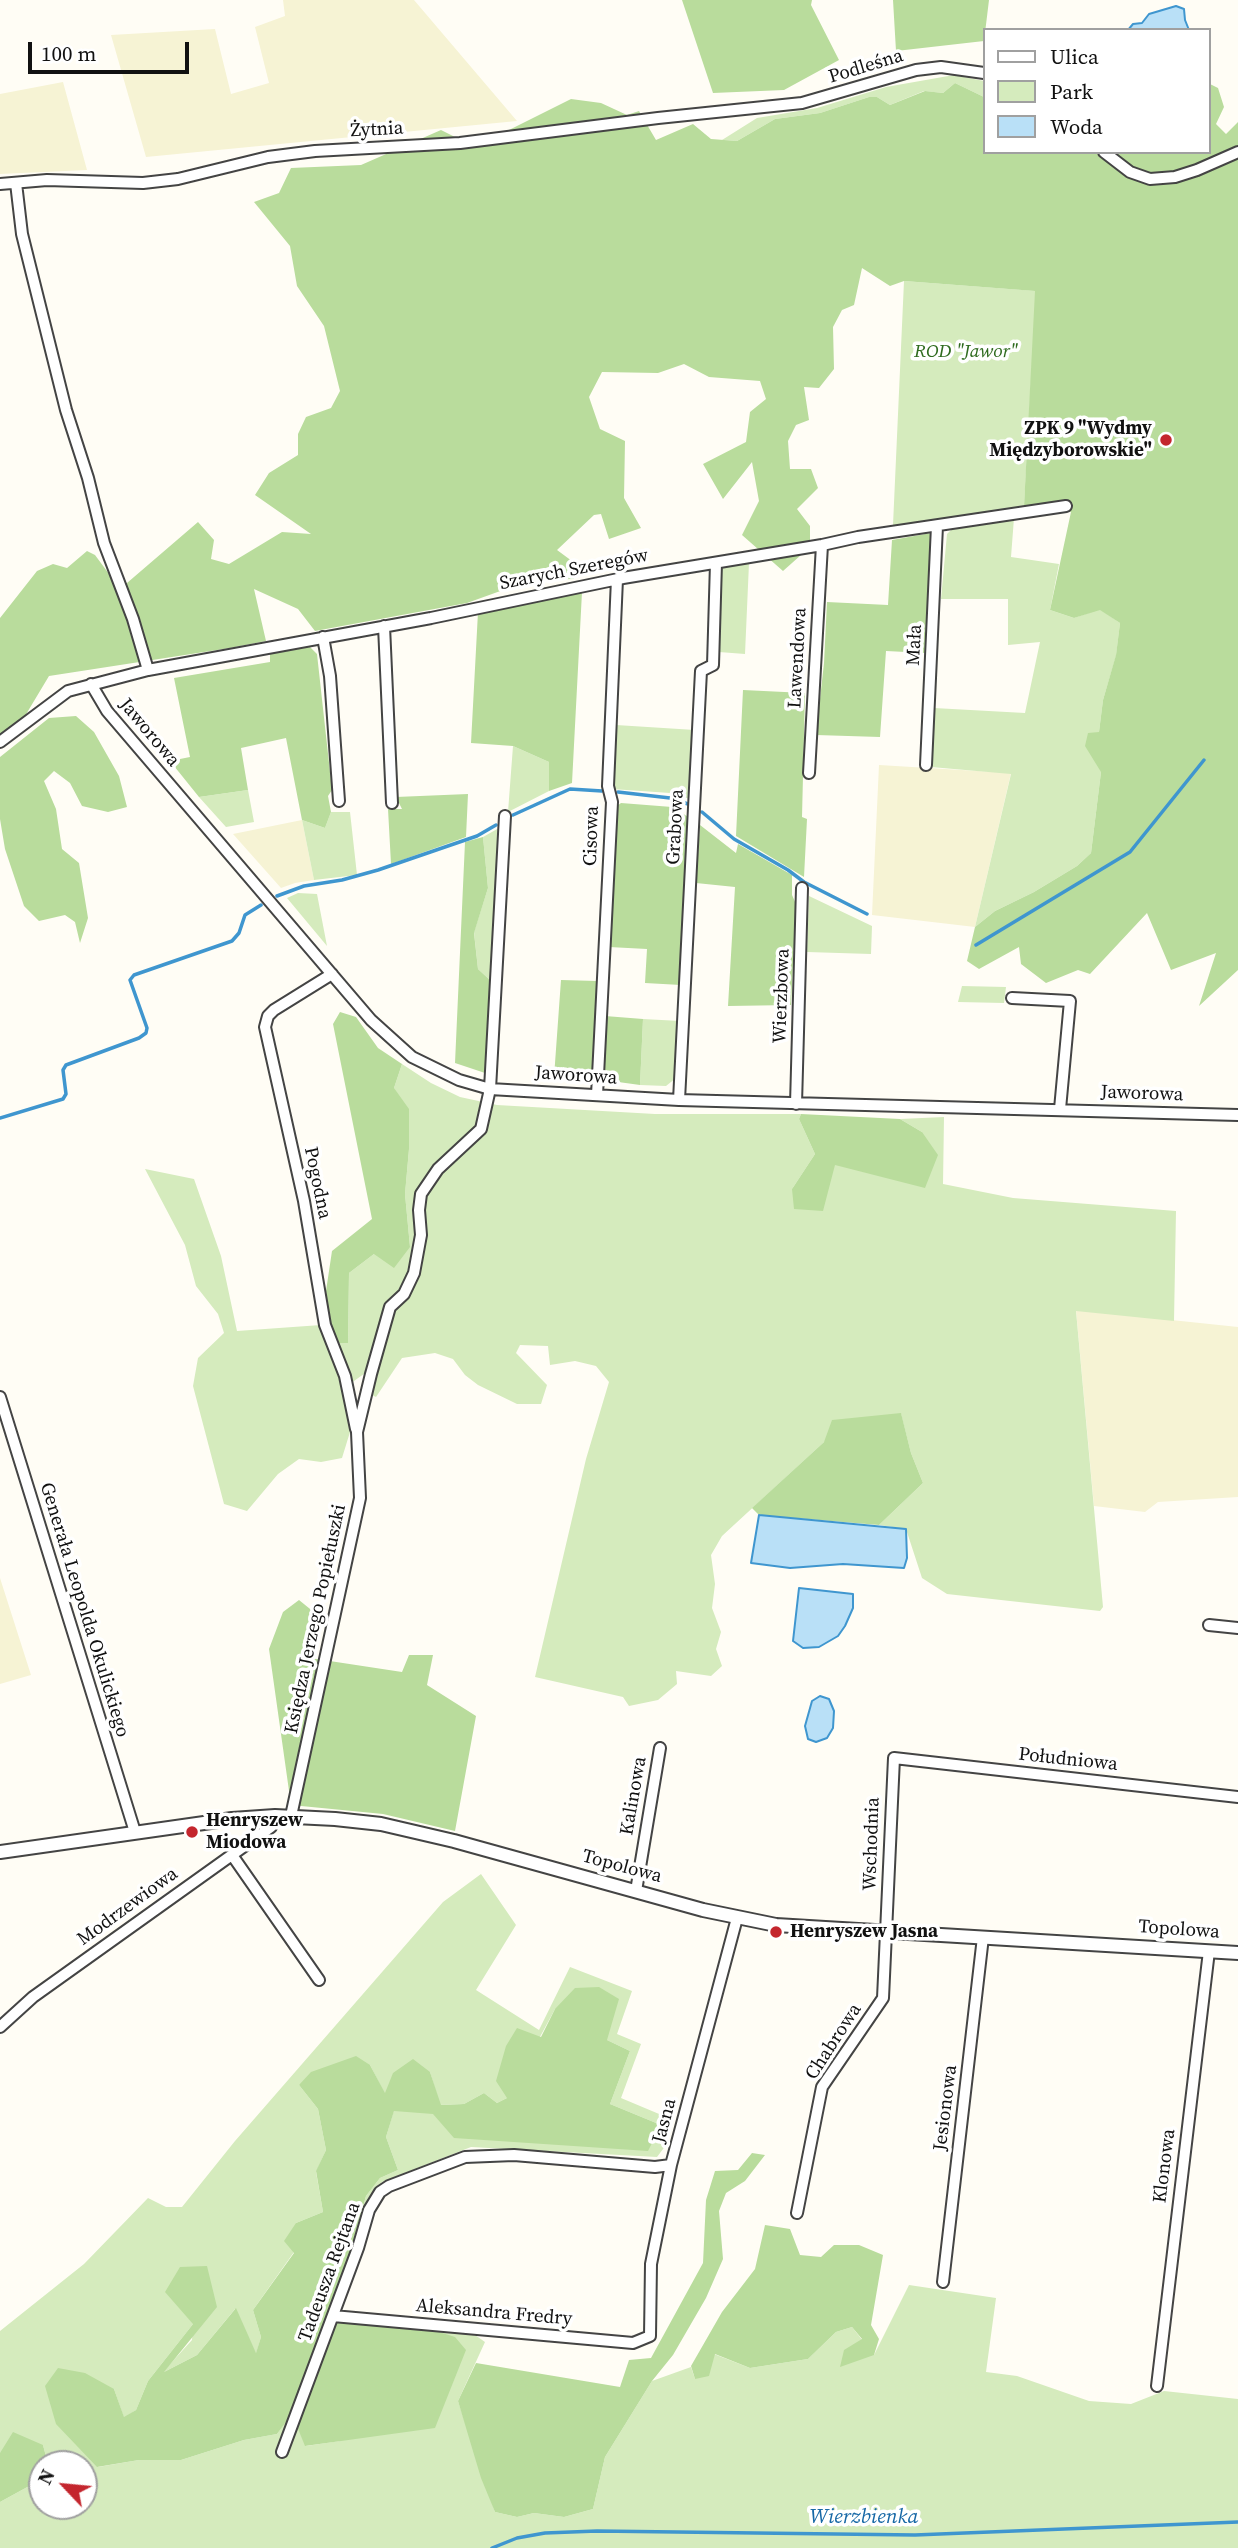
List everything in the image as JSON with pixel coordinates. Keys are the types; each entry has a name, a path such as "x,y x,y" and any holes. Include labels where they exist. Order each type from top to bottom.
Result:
{"street":[{"name":"Podleśna","path":"758,110 833,96 916,70 941,67 982,73"},
{"name":"Żytnia","path":"0,184 47,180 143,183 178,179 268,157 460,143 658,118 758,110"},
{"path":"1107,154 1130,172 1150,179 1175,177 1238,152"},
{"path":"16,183 22,234 59,384 88,478 104,543 133,619 148,670"},
{"name":"Szarych Szeregów","path":"0,743 58,697 90,684 148,670 617,579 858,537 1066,506"},
{"name":"Mała","path":"926,765 937,526"},
{"name":"Lawendowa","path":"809,773 822,545"},
{"name":"Grabowa","path":"679,1100 701,671 713,665 716,563"},
{"name":"Cisowa","path":"597,1095 612,802 608,786 617,579"},
{"path":"384,626 392,803"},
{"path":"323,637 330,676 339,801"},
{"name":"Jaworowa","path":"90,684 107,711 371,1020 412,1057 450,1076 490,1088 679,1100 1238,1115"},
{"name":"Księdza Jerzego Popiełuszki","path":"291,1816 360,1498 357,1432 390,1307 404,1294 414,1273 421,1235 421,1194 438,1169 481,1129 490,1088 505,816"},
{"name":"Wierzbowa","path":"796,1104 802,888"},
{"name":"Pogodna","path":"332,974 274,1010 268,1016 265,1027 304,1201 325,1325 345,1376 357,1432"},
{"path":"1012,998 1070,1001 1060,1109"},
{"name":"Generała Leopolda Okulickiego","path":"0,1397 135,1832"},
{"path":"1209,1626 1238,1628"},
{"name":"Kalinowa","path":"636,1891 660,1748"},
{"name":"Południowa","path":"894,1758 1238,1797"},
{"name":"Wschodnia","path":"887,1931 894,1758"},
{"name":"Modrzewiowa","path":"0,2027 33,1997 271,1827 275,1816"},
{"name":"Topolowa","path":"0,1852 218,1821 291,1816 381,1824 454,1841 737,1919 776,1925 1238,1953"},
{"path":"232,1855 319,1980"},
{"name":"Jasna","path":"650,2336 651,2264 671,2165 737,1919"},
{"name":"Chabrowa","path":"797,2213 822,2087 883,1998 887,1931"},
{"name":"Jesionowa","path":"943,2282 983,1937"},
{"name":"Klonowa","path":"1157,2386 1209,1951"},
{"name":"Tadeusza Rejtana","path":"282,2452 358,2248 369,2210 380,2192 388,2186 465,2157 514,2155 655,2168 671,2165"},
{"name":"Aleksandra Fredry","path":"333,2316 633,2343 650,2336"}],"shaded area":[{"path":"283,0 414,0 517,121 146,157 111,35 215,29 231,94 269,83 255,27 285,16"},
{"path":"63,82 87,170 0,174 0,94"},
{"path":"879,765 1011,773 975,927 872,915"},
{"path":"302,820 314,880 281,888 233,834"},
{"path":"1076,1310 1238,1327 1238,1497 1158,1502 1145,1512 1094,1506"},
{"path":"0,1578 31,1675 0,1684"}],"green space":[{"path":"682,0 812,0 811,5 839,60 784,90 713,93"},
{"path":"893,0 989,0 986,28 982,28 982,41 896,51"},
{"path":"954,75 982,81 982,96 955,83 943,93 924,91 890,105 877,97 869,97 820,113 775,119 737,141 722,140 757,118 817,108 886,87"},
{"path":"955,83 982,96 982,154 1210,154 1210,84 1218,88 1224,107 1216,124 1226,134 1238,122 1238,970 1199,1006 1216,953 1171,970 1147,913 1090,974 1078,970 1046,983 1021,964 1019,947 979,969 967,961 975,927 995,911 1034,892 1077,866 1091,853 1101,772 1085,746 1088,733 1099,732 1103,700 1116,655 1120,623 1100,610 1074,618 1050,610 1071,512 1024,506 1035,291 904,281 890,286 862,268 854,305 842,310 833,327 834,369 819,388 804,387 809,420 796,425 788,441 790,469 811,469 818,488 797,509 810,526 810,547 783,571 742,535 759,501 752,462 723,499 703,464 746,442 750,412 766,399 760,381 709,377 684,364 658,373 602,372 589,397 600,429 625,441 624,498 641,528 609,539 601,514 594,515 557,550 576,564 574,579 531,580 467,603 315,631 298,609 254,589 266,641 49,676 22,721 0,735 0,618 37,571 53,564 67,568 87,551 95,555 115,582 127,583 198,522 214,540 211,559 229,564 282,532 311,534 255,495 269,473 298,455 298,434 306,417 331,408 340,391 324,326 297,286 290,246 254,202 279,193 291,168 361,165 441,130 475,147 571,99 601,103 627,115 639,111 656,140 693,124 711,139 737,141 775,119 820,113 869,97 877,97 890,105 925,91 943,93"},
{"name":"ROD \"Jawor\"","path":"904,281 1036,291 1024,506 904,527 893,525"},
{"path":"1014,518 1011,557 1059,564 1050,610 1074,618 1100,609 1120,623 1116,656 1103,700 1099,732 1101,772 1091,853 1077,866 1034,892 995,911 975,927 1011,774 931,767 934,708 1025,713 1040,642 1008,645 1008,599 941,599 947,534 951,530"},
{"path":"931,533 934,537 926,653 886,651 880,737 816,735 827,602 888,605 892,540"},
{"path":"749,563 745,654 719,652 721,568"},
{"path":"582,592 572,783 549,791 549,762 513,746 471,743 478,612 518,602"},
{"path":"310,647 317,654 332,790 328,796 331,812 325,828 302,820 286,738 241,748 248,790 199,797 170,761 190,757 174,678 270,662 270,654"},
{"path":"743,690 805,693 802,817 807,819 804,877 736,836"},
{"path":"76,716 94,732 119,776 127,807 108,812 82,806 70,783 54,771 44,781 56,809 62,849 79,863 88,918 80,943 75,922 65,915 39,921 24,906 5,849 0,819 0,757 49,718"},
{"path":"616,725 695,730 690,799 670,793 612,789"},
{"path":"513,746 549,762 549,791 508,812"},
{"path":"248,790 254,822 226,827 199,797"},
{"path":"468,794 466,837 391,864 388,809 402,809 396,797"},
{"path":"621,803 672,807 690,818 681,985 645,983 647,949 609,947 617,806"},
{"path":"331,812 350,812 357,875 314,880 302,820 325,828"},
{"path":"700,825 736,853 738,844 792,875 792,895 796,904 791,1005 728,1006 735,887 696,883"},
{"path":"499,828 492,982 478,969 474,932 488,888 483,837"},
{"path":"483,837 488,888 474,933 478,969 492,982 485,1073 455,1063 465,842"},
{"path":"298,893 317,894 327,946 287,898"},
{"path":"809,896 872,926 871,954 807,952"},
{"path":"561,980 597,981 593,1071 584,1078 554,1077"},
{"path":"962,986 1006,987 1004,1003 958,1002"},
{"path":"340,1012 356,1017 378,1048 402,1064 394,1088 409,1109 405,1194 410,1247 394,1268 374,1254 349,1273 348,1343 332,1344 326,1291 332,1251 372,1219 333,1024"},
{"path":"605,1016 643,1019 640,1085 611,1081 603,1074"},
{"path":"643,1019 680,1021 676,1078 666,1086 640,1085"},
{"path":"402,1064 431,1083 460,1097 497,1105 655,1114 801,1114 799,1119 815,1154 792,1189 834,1165 922,1132 900,1119 944,1117 943,1184 1013,1198 1176,1211 1174,1321 1076,1311 1103,1607 1100,1611 947,1594 922,1578 906,1529 879,1525 923,1483 911,1453 901,1414 878,1417 824,1442 722,1536 711,1555 715,1584 712,1608 721,1632 716,1649 722,1666 711,1676 676,1671 677,1684 658,1700 629,1706 623,1697 535,1677 586,1459 609,1382 596,1366 575,1361 550,1365 548,1346 520,1345 516,1353 547,1385 541,1404 517,1404 478,1385 465,1375 453,1359 435,1353 402,1358 376,1397 370,1394 368,1371 347,1386 350,1432 342,1458 321,1462 299,1459 278,1474 247,1511 224,1504 193,1386 198,1358 224,1333 218,1314 196,1286 185,1245 145,1169 194,1179 221,1256 237,1331 321,1325 332,1344 348,1343 349,1273 374,1254 410,1247 405,1194 409,1149 394,1088"},
{"path":"801,1114 900,1119 922,1132 938,1155 925,1188 835,1165 823,1211 794,1209 792,1189 815,1154 799,1119"},
{"path":"901,1413 911,1453 923,1483 879,1525 759,1515 752,1508 824,1442 832,1420"},
{"path":"299,1600 315,1613 310,1658 402,1672 409,1655 433,1655 427,1685 476,1716 455,1831 383,1814 291,1805 269,1649 283,1612"},
{"path":"481,1874 516,1925 476,1990 539,2030 570,1967 632,1991 617,2034 641,2044 621,2098 671,2119 666,2145 657,2157 471,2147 382,2182 369,2197 356,2247 332,2311 465,2328 485,2342 458,2401 495,2512 517,2517 534,2513 564,2517 593,2509 605,2457 652,2381 691,2367 695,2379 714,2354 750,2368 808,2359 836,2332 852,2327 874,2355 909,2285 996,2298 986,2372 1017,2376 1089,2401 1131,2404 1164,2391 1238,2399 1238,2548 0,2548 0,2502 28,2487 28,2520 98,2520 98,2467 98,2450 44,2450 43,2445 0,2453 0,2331 84,2264 148,2198 166,2207 182,2207 235,2141 443,1902","holes":["555,2009 630,2051 610,2104 661,2125 394,2110 386,2137 398,2170 380,2178 366,2196 345,2270 323,2323 436,2331 340,2441 306,2446 292,2413 277,2434 244,2440 181,2460 139,2460 98,2467 114,2389 124,2418 136,2410 148,2381 193,2324 192,2340 162,2373 197,2355 235,2309 256,2354 261,2337 253,2310 294,2252 296,2223 323,2212 316,2172 326,2150 318,2109 299,2085 370,2065 385,2094 430,2072 440,2105 464,2104 484,2093 497,2103 507,2098"]},
{"path":"599,1987 619,1999 607,2040 630,2051 610,2104 661,2125 648,2151 454,2138 433,2114 394,2111 386,2137 398,2170 380,2178 366,2196 345,2270 324,2322 436,2331 455,2337 466,2350 435,2428 305,2446 292,2414 277,2434 244,2440 181,2460 139,2460 98,2467 98,2450 81,2450 56,2424 45,2386 58,2368 85,2373 114,2389 124,2417 136,2410 148,2381 193,2324 165,2292 180,2267 207,2266 217,2307 164,2372 197,2355 236,2308 256,2353 261,2337 253,2310 294,2253 284,2241 296,2223 323,2212 316,2171 326,2150 318,2109 299,2085 311,2072 356,2056 370,2065 385,2093 393,2073 413,2059 430,2072 441,2105 464,2104 484,2093 497,2103 507,2098 496,2081 506,2046 517,2028 541,2037 555,2009 575,1988"},
{"path":"752,2153 765,2155 745,2181 726,2193 719,2211 723,2259 706,2298 673,2355 652,2381 605,2457 593,2509 564,2517 534,2513 517,2517 495,2512 481,2478 458,2401 476,2363 620,2387 629,2360 651,2358 703,2263 706,2200 715,2171 738,2170"},
{"path":"765,2225 790,2229 800,2255 821,2257 834,2245 859,2245 883,2255 871,2325 879,2339 874,2355 840,2367 844,2350 862,2339 852,2327 836,2332 808,2359 750,2368 715,2354 709,2376 695,2379 691,2366 722,2312 755,2269"},
{"path":"13,2432 43,2445 44,2450 28,2450 28,2487 0,2502 0,2453"}],"water":[{"path":"1176,6 1184,9 1188,28 1130,28 1133,24 1142,23 1149,14"},
{"path":"759,1515 906,1529 907,1558 904,1568 843,1564 790,1568 751,1563"},
{"path":"799,1588 853,1594 853,1608 845,1626 838,1636 819,1647 803,1648 793,1641"},
{"path":"820,1696 829,1699 834,1711 833,1728 827,1738 816,1742 808,1739 805,1726 812,1701"}],"waterway":[{"path":"976,945 1130,852 1204,760"},
{"path":"513,815 570,789 602,791"},
{"path":"618,792 670,798 688,804"},
{"path":"702,812 734,839 804,882 867,914"},
{"path":"277,896 304,886 342,880 378,870 477,836 496,825"},
{"path":"0,1118 63,1099 66,1094 63,1070 66,1065 146,1033 147,1028 130,980 134,975 232,941 239,933 245,915 261,905"},
{"name":"Wierzbienka","path":"492,2548 517,2538 545,2533 597,2531 915,2535 1238,2522"}],"place":[{"name":"ZPK 9 \"Wydmy Międzyborowskie\"","path":"1166,440"},
{"name":"Henryszew Miodowa","path":"192,1832"},
{"name":"Henryszew Jasna","path":"776,1932"}]}
